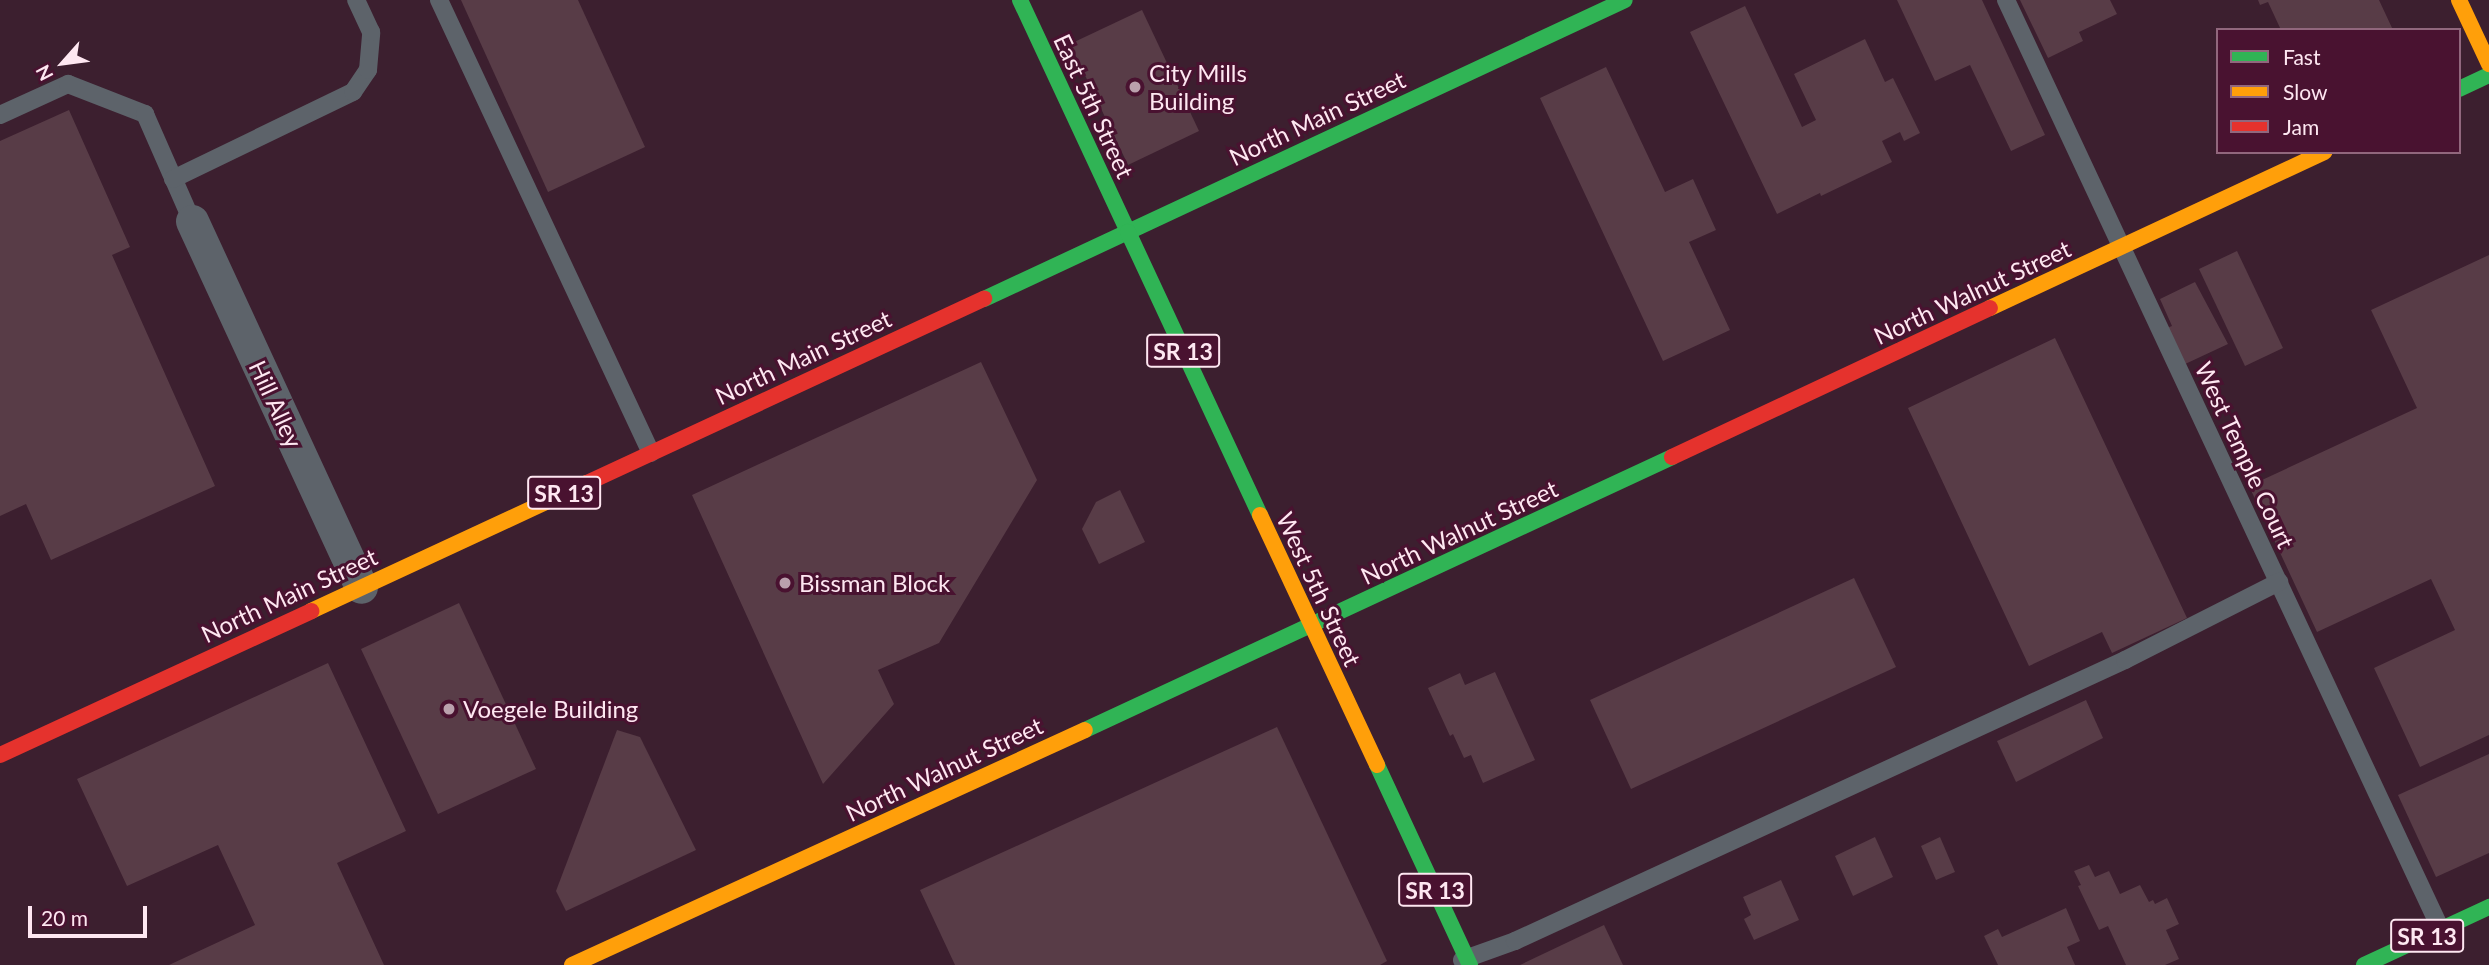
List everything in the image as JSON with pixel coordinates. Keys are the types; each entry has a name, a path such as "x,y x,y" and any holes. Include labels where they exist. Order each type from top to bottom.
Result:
{"main road":[{"name":"East 5th Street","path":"1020,0 1128,232"},
{"name":"North Main Street","path":"0,754 1625,0"},
{"path":"2459,0 2489,64"},
{"path":"2461,88 2489,75"},
{"name":"North Walnut Street","path":"572,965 1311,626 2320,154"},
{"name":"West 5th Street","path":"1128,232 1468,962"},
{"name":"SR 13","path":"2364,965 2489,907"}],"street":[{"name":"Hill Alley","path":"192,222 361,587"}],"lane":[{"path":"173,179 353,92 368,70 371,32 356,0"},
{"path":"439,0 651,453"},
{"name":"West Temple Court","path":"2006,0 2441,930"},
{"path":"0,115 68,84 145,114 192,222"},
{"path":"1449,965 1468,962 1515,941 2125,660 2278,582"}],"building":[{"path":"461,0 578,0 645,147 548,192"},
{"path":"1897,0 1982,0 2045,135 2011,151 1970,65 1935,81"},
{"path":"2020,0 2110,0 2117,14 2079,32 2083,41 2048,58"},
{"path":"2258,0 2379,0 2392,28 2280,28 2268,2 2260,5"},
{"path":"1745,6 1802,127 1816,120 1794,74 1865,39 1885,82 1893,78 1920,133 1904,141 1900,132 1882,141 1892,162 1777,214 1690,32"},
{"name":"City Mills Building","path":"1142,10 1199,131 1128,165 1070,44"},
{"path":"1606,67 1665,192 1693,179 1716,230 1689,242 1730,330 1663,361 1540,98"},
{"path":"69,110 130,247 112,255 215,486 51,560 26,504 0,516 0,141"},
{"path":"2237,251 2283,348 2245,366 2199,269"},
{"path":"2489,255 2489,735 2420,767 2374,668 2455,630 2431,579 2317,632 2249,486 2417,408 2371,310"},
{"path":"2195,282 2228,344 2183,365 2167,328 2172,326 2160,299"},
{"path":"2055,338 2187,618 2112,653 2102,632 2029,666 1908,408"},
{"path":"981,362 1037,480 939,643 878,670 894,704 823,784 692,495"},
{"path":"1120,490 1145,542 1099,564 1082,529 1096,502"},
{"path":"1854,578 1896,667 1631,789 1590,700"},
{"name":"Voegele Building","path":"459,603 536,769 438,814 361,649"},
{"path":"328,663 406,831 337,863 384,965 169,965 255,925 218,845 127,886 77,779"},
{"path":"1495,672 1535,760 1483,783 1471,755 1464,758 1453,734 1450,736 1428,688 1460,673 1465,685"},
{"path":"2086,700 2103,738 2016,782 1997,741"},
{"path":"1277,727 1387,961 1380,965 955,965 920,890"},
{"path":"617,730 640,737 696,850 566,911 556,891"},
{"path":"2489,754 2489,853 2436,877 2398,795"},
{"path":"1875,837 1893,877 1853,896 1835,856"},
{"path":"1940,837 1955,872 1936,880 1921,846"},
{"path":"2089,865 2095,877 2109,871 2120,894 2140,885 2149,902 2153,900 2155,904 2167,898 2179,924 2166,930 2179,959 2165,965 2126,965 2108,926 2099,930 2078,886 2081,885 2074,871"},
{"path":"1781,880 1799,920 1754,940 1744,919 1751,915 1743,897"},
{"path":"2066,908 2080,941 2067,947 2075,965 1998,965 1984,936 1998,929 2002,937"},
{"path":"1604,925 1623,965 1520,965"}],"traffic: fast":[{"path":"1020,0 1128,232"},
{"path":"1128,232 1625,0"},
{"path":"2461,88 2489,75"},
{"path":"984,299 1128,232 1260,515"},
{"path":"1085,730 1672,457"},
{"path":"1377,765 1470,965"},
{"path":"2364,965 2489,907"}],"traffic: slow":[{"path":"2459,0 2489,64"},
{"path":"1990,308 2320,154"},
{"path":"311,611 587,483"},
{"path":"1260,515 1377,765"},
{"path":"572,965 1085,730"}],"traffic: jam":[{"path":"587,483 984,299"},
{"path":"1672,457 1990,308"},
{"path":"0,755 311,611"}],"place":[{"name":"City Mills Building","path":"1135,87"},
{"name":"Bissman Block","path":"785,583"},
{"name":"Voegele Building","path":"449,709"}]}
